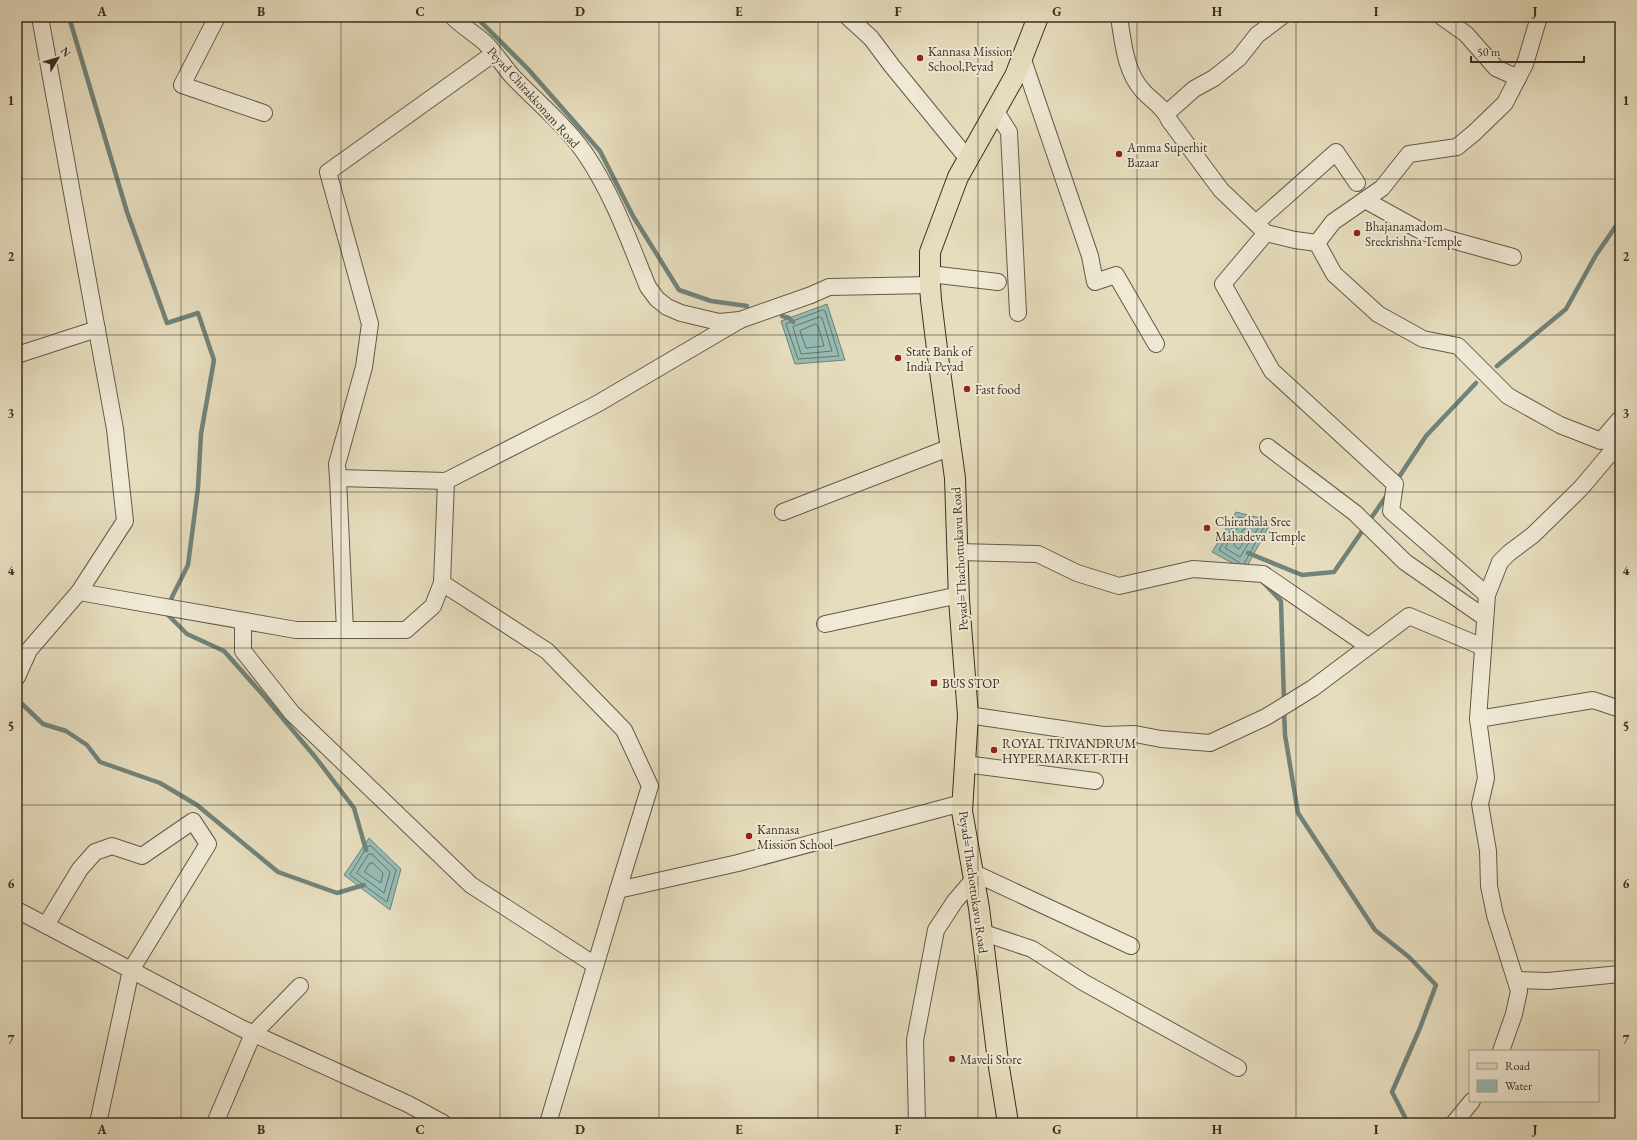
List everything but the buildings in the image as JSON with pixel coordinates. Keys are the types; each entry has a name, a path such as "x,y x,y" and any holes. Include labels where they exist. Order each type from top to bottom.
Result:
{"main road":[{"name":"Peyad=Thachottukavu Road","path":"1008,1123 998,1061 982,932 962,811 968,715 959,595 955,478 938,357 930,279 930,252 958,177 1015,76 1038,17"}],"street":[{"path":"17,677 29,650 79,592 125,521 115,429 40,17"},
{"path":"217,17 182,85 264,113"},
{"name":"Peyad Chirakkonam Road","path":"453,17 484,42 509,73 533,98 560,122 584,151 614,204 648,287 657,299 667,307 681,313 719,322 740,320 811,295 829,287 930,279 998,282"},
{"path":"848,17 871,38 968,159"},
{"path":"1119,17 1122,38 1131,72 1142,90 1170,119 1221,190 1261,228 1295,240 1317,242"},
{"path":"1170,119 1194,89 1214,78 1239,58 1257,35 1281,17"},
{"path":"1442,17 1466,34 1496,68 1518,78"},
{"path":"1317,242 1333,222 1382,188 1409,154 1457,147 1474,133 1504,103 1525,64 1539,17"},
{"path":"345,630 337,464 364,367 370,324 328,172 493,54"},
{"path":"1022,57 1090,256 1095,282 1116,275 1156,344"},
{"path":"995,110 1009,132 1018,314"},
{"path":"1357,183 1336,152 1261,228 1223,284 1272,371 1394,484 1391,511 1486,595"},
{"path":"1365,200 1423,232 1513,257"},
{"path":"1317,242 1334,274 1378,314 1423,339 1458,346 1508,396 1560,425 1601,441 1620,438"},
{"path":"338,478 446,481 597,404 740,320"},
{"path":"17,355 97,329"},
{"path":"1601,441 1620,419"},
{"path":"1501,1050 1514,1014 1519,991 1495,915 1489,886 1488,851 1480,804 1486,778 1478,719 1484,647 1486,595 1500,562 1533,535 1581,488 1608,456 1620,438"},
{"path":"783,512 951,447"},
{"path":"1268,447 1360,518 1405,562 1484,617"},
{"path":"79,592 296,630 406,630 433,606 442,583 446,481"},
{"path":"958,552 1038,554 1077,573 1119,586 1193,569 1263,574 1368,646"},
{"path":"442,583 547,651 624,730 650,786 548,1123"},
{"path":"825,624 959,595"},
{"path":"968,715 1103,735 1135,734 1161,739 1210,743 1266,717 1313,688 1409,616 1484,647"},
{"path":"243,621 243,651 292,713 472,884 595,965"},
{"path":"1478,719 1593,700 1620,709"},
{"path":"965,764 1095,781"},
{"path":"618,890 738,863 962,803"},
{"path":"46,925 80,869 95,852 112,846 142,856 193,821 208,844 131,970 98,1123"},
{"path":"917,1123 915,1040 936,930 973,875 1131,946"},
{"path":"17,910 253,1034 408,1104 443,1123"},
{"path":"982,932 1032,949 1083,982 1238,1068"},
{"path":"1516,980 1548,981 1620,974"},
{"path":"215,1123 253,1034 300,986"},
{"path":"1454,1123 1471,1102"}],"water":[{"path":"827,304 845,360 795,364 781,321"},
{"path":"1236,512 1272,521 1245,570 1212,552"},
{"path":"369,838 401,869 390,910 344,875"}],"waterway":[{"path":"69,17 127,212 167,323 198,313 214,360 201,434 198,488 188,565 168,605"},
{"path":"476,17 528,69 600,151 633,216 679,290 711,301 747,306"},
{"path":"1497,366 1566,309 1596,255 1620,220"},
{"path":"782,316 789,318 793,322"},
{"path":"1397,480 1426,436 1476,383"},
{"path":"1248,553 1302,575 1334,572 1387,495"},
{"path":"1263,582 1281,601 1284,702"},
{"path":"166,613 187,634 224,651 264,696 316,758 354,808 366,850"},
{"path":"17,701 20,702 43,724 66,731 87,745 100,762 160,783 197,805 278,872 337,893 364,885"},
{"path":"1284,709 1285,735 1298,813 1375,930 1409,957 1436,985 1420,1028 1392,1092 1408,1123"}],"place":[{"name":"Kannasa Mission School,Peyad","path":"920,58"},
{"name":"Amma Superhit Bazaar","path":"1119,154"},
{"name":"Bhajanamadom Sreekrishna Temple","path":"1357,233"},
{"name":"State Bank of India Peyad","path":"898,358"},
{"name":"Fast food","path":"967,389"},
{"name":"Chirathala Sree Mahadeva Temple","path":"1207,528"},
{"name":"BUS STOP","path":"934,683"},
{"name":"ROYAL TRIVANDRUM HYPERMARKET-RTH","path":"994,750"},
{"name":"Kannasa Mission School","path":"749,836"},
{"name":"Maveli Store","path":"952,1059"}]}
